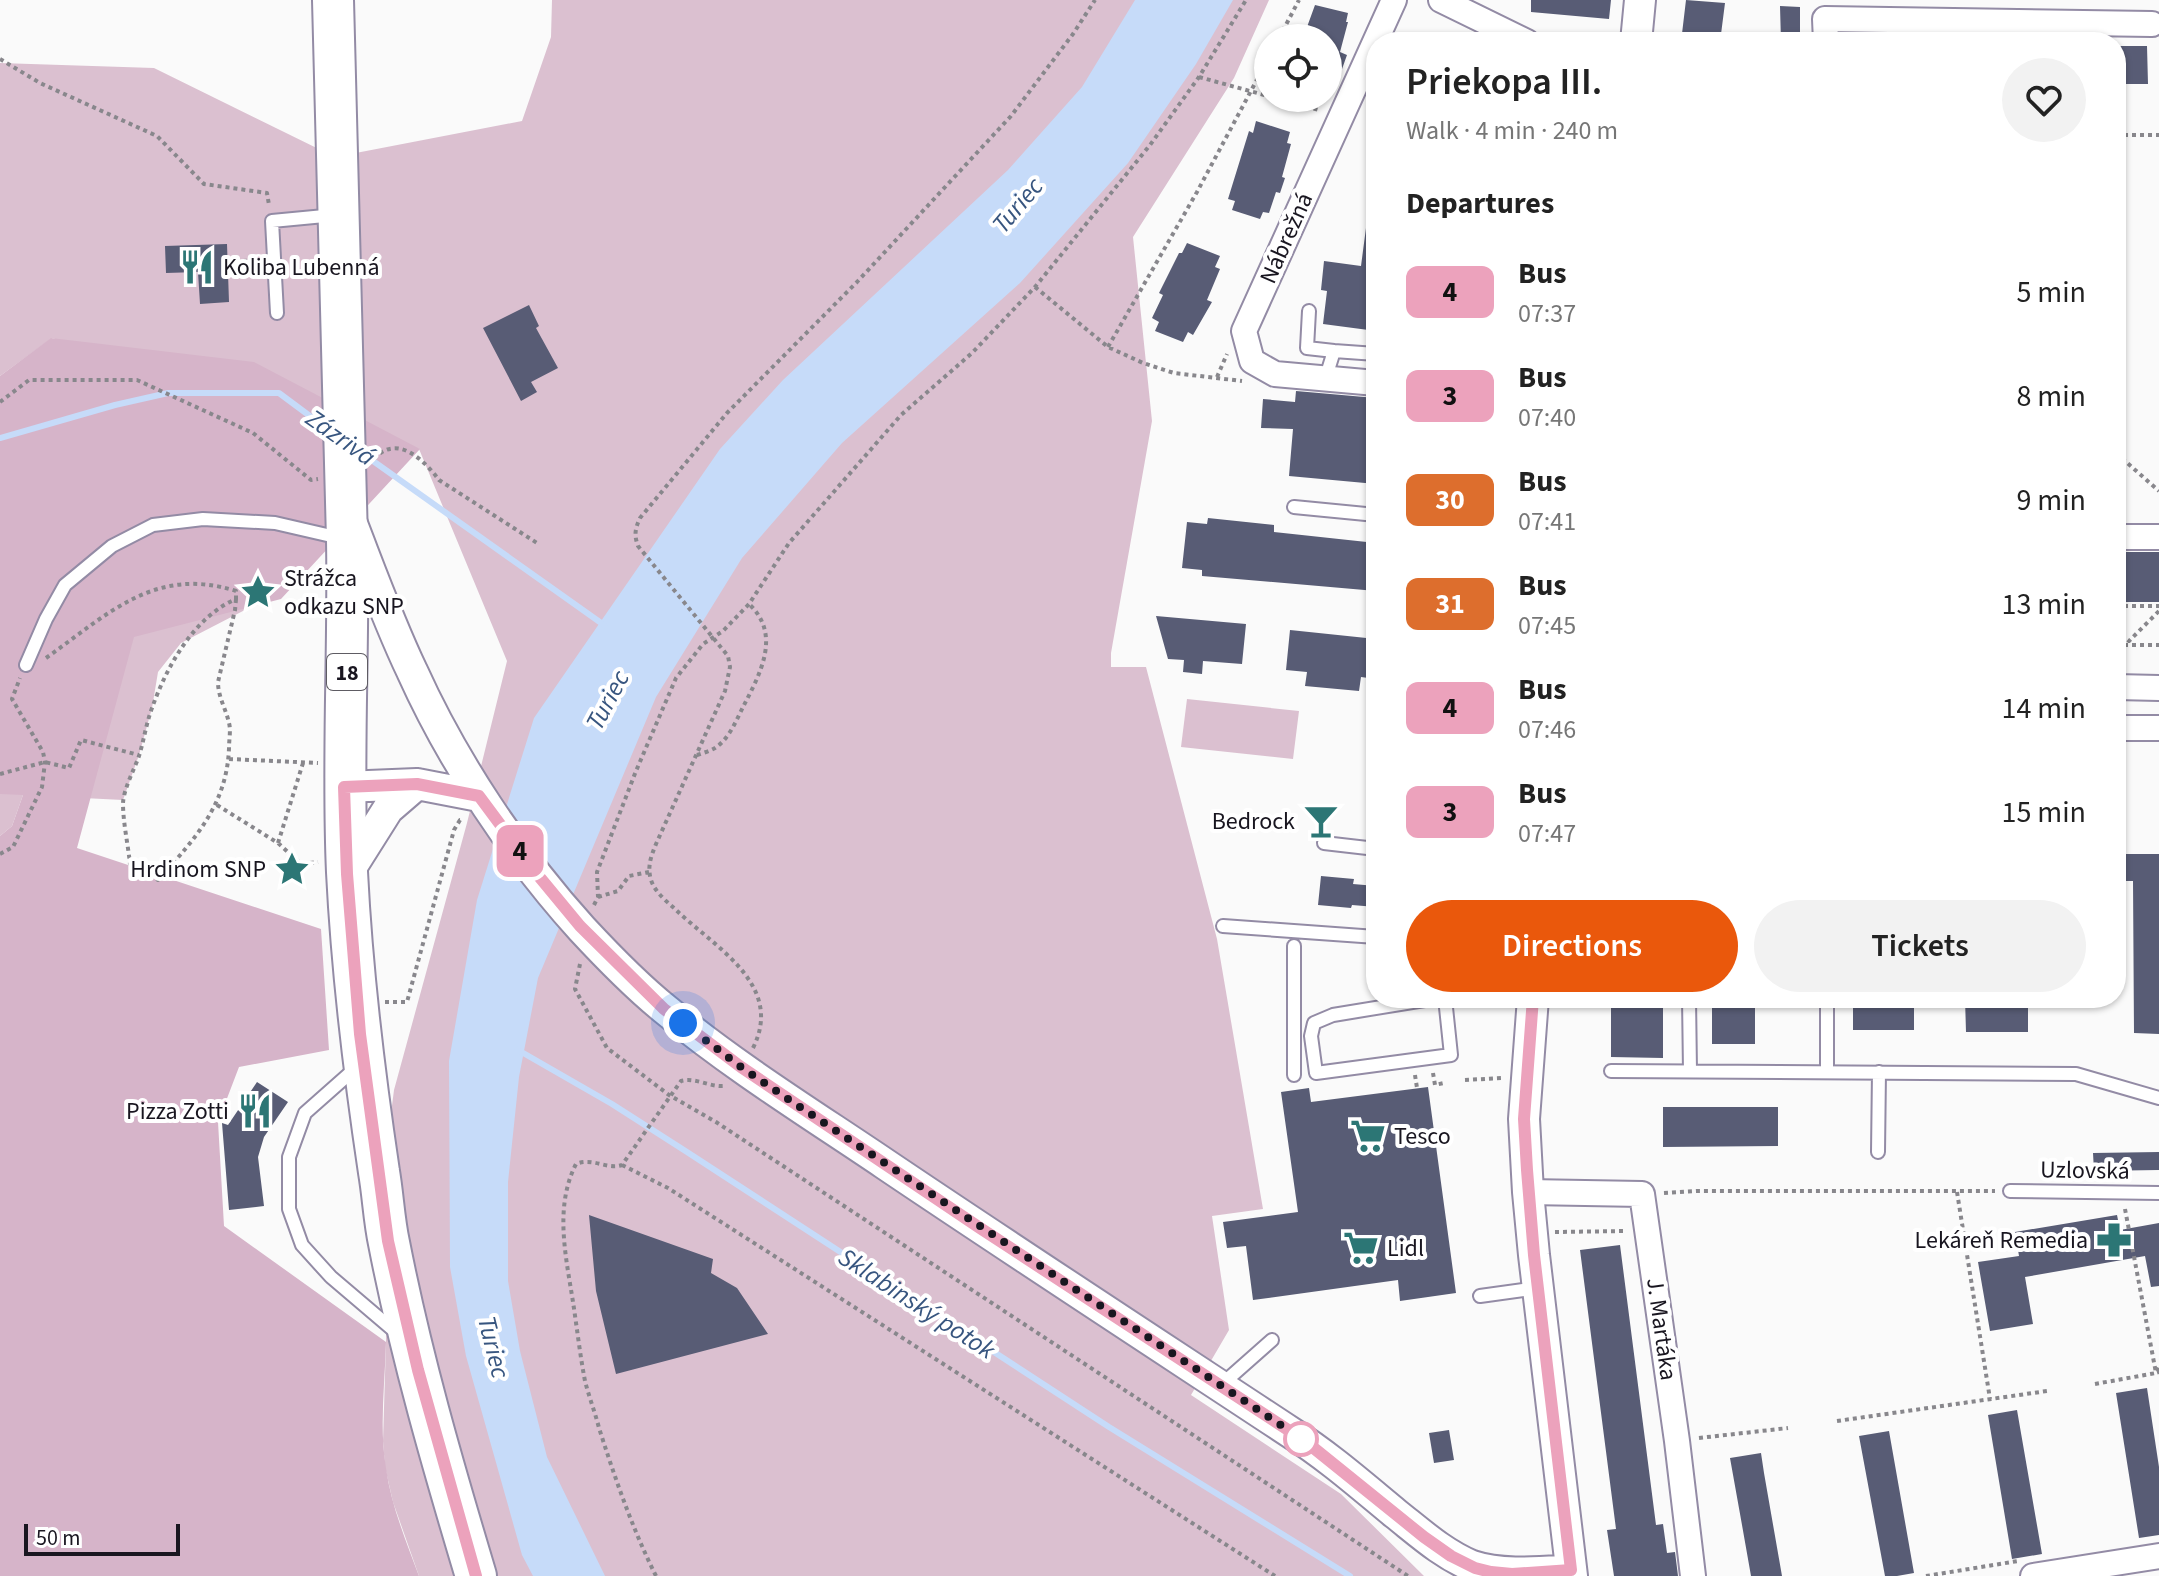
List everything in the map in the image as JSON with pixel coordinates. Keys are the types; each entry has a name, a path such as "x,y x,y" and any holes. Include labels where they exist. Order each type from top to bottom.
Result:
{"main road":[{"name":"18","path":"333,0 348,623 344,787 336,868 388,1241 411,1345 476,1576"}],"street":[{"name":"Nábrežná","path":"1379,32 1394,0"},
{"path":"1441,0 1507,32"},
{"path":"1637,32 1640,0"},
{"path":"1826,32 1825,19 2152,24"},
{"name":"Nábrežná","path":"1275,374 1252,361 1244,331 1366,62"},
{"path":"1275,374 1366,382"},
{"path":"346,508 412,672 481,809 580,926 664,1009 741,1067 1305,1441 1451,1556 1475,1568 1512,1574 1571,1573 1528,1192 1524,1119 1532,1008"},
{"path":"2126,537 2159,537"},
{"path":"2126,687 2159,688"},
{"path":"2126,728 2159,728"},
{"path":"344,787 417,784 481,809"},
{"path":"336,868 388,809 417,784"},
{"path":"1528,1192 1642,1194"},
{"name":"J. Martáka","path":"1642,1194 1693,1576"},
{"path":"2033,1576 2159,1556"}],"lane":[{"path":"277,313 272,221 338,215"},
{"path":"1309,311 1307,348 1366,353"},
{"path":"1325,380 1334,351"},
{"path":"1294,507 1366,514"},
{"path":"24,670 65,585 112,546 153,525 203,519 275,523 346,508"},
{"path":"1324,843 1366,848"},
{"path":"1223,926 1366,936"},
{"path":"1294,946 1294,1075"},
{"path":"1293,1027 1333,1015 1376,1008"},
{"path":"1314,1023 1311,1036 1316,1073 1451,1055 1446,1008"},
{"path":"1689,1008 1690,1071"},
{"path":"1827,1008 1827,1072"},
{"path":"363,1063 305,1113 289,1157 289,1209 302,1245 331,1277 411,1345"},
{"path":"1611,1071 2076,1074 2159,1098"},
{"path":"1878,1152 1879,1072"},
{"name":"Uzlovská","path":"2010,1191 2159,1193"},
{"path":"1480,1296 1538,1288"},
{"path":"1220,1386 1272,1340"}],"path":[{"path":"749,1056 758,1038 762,1018 756,989 737,964 658,893 649,872 656,844 725,691 729,676 728,656 638,546 635,527 727,413 857,282 1011,116 1095,0"},
{"path":"649,872 629,876 618,891 598,897 597,872 676,678 703,644 723,631 749,604 789,543 901,415 972,353 1035,287 1150,145 1199,77 1246,0"},
{"path":"1286,24 1299,0"},
{"path":"0,59 40,83 157,136 204,184 267,193 272,221"},
{"path":"1199,77 1254,92"},
{"path":"1108,347 1254,85"},
{"path":"2126,135 2159,135"},
{"path":"227,262 240,261"},
{"path":"1035,287 1108,347 1143,363 1174,373 1270,384 1275,374"},
{"path":"0,402 29,380 137,380 253,433 346,508 368,476 375,457 384,450 396,448 409,451 439,480 537,543"},
{"path":"2126,462 2159,491"},
{"path":"0,854 13,847 42,787 43,752 12,699 24,670 131,598 166,585 193,582 221,586 236,591 236,599 235,610 218,682 230,724 229,759 217,805 191,843 158,880 130,864 123,800 152,708 173,662 186,641 221,605 236,599"},
{"path":"695,756 716,747 730,731 759,674 766,638 758,612 749,604"},
{"path":"2126,607 2159,609"},
{"path":"2129,643 2159,609"},
{"path":"2126,640 2129,643"},
{"path":"2126,643 2159,645"},
{"path":"0,774 45,762 69,768 81,740 139,755"},
{"path":"229,759 303,763 278,843"},
{"path":"217,805 278,843 301,864 336,868"},
{"path":"380,1002 407,1002 454,830 460,820 481,809"},
{"path":"580,962 575,989 607,1048 669,1095 716,1122 1408,1576"},
{"path":"1414,1073 1417,1088"},
{"path":"1465,1080 1507,1078"},
{"path":"656,1576 612,1470 586,1382 563,1233 566,1200 576,1164 588,1161 617,1167 622,1165 677,1084 685,1079 717,1087 729,1085"},
{"path":"622,1165 668,1188 1275,1576"},
{"path":"1642,1194 1697,1191 2010,1191"},
{"path":"1957,1192 1990,1399"},
{"path":"2095,1384 2158,1371 2122,1193"},
{"path":"1549,1232 1648,1231"},
{"path":"1837,1421 2047,1391"},
{"path":"1677,1441 1788,1428"}],"shaded area":[{"path":"552,0 1269,0 1258,24 1254,24 1254,33 1234,78 1133,237 1152,421 1111,667 1146,667 1217,939 1263,1209 1212,1216 1229,1330 1191,1395 1341,1494 1424,1576 419,1576 393,1502 385,1467 386,1152 394,1090 467,823 507,661 419,449 52,338 0,376 0,63 154,68 335,157 522,121 551,37"},
{"path":"51,338 254,362 420,449 281,599 134,637 77,848 321,929 329,1050 239,1067 218,1122 224,1226 386,1342 383,1421 386,1468 395,1509 419,1576 0,1576 0,836 12,826 23,795 0,794 0,376"},
{"path":"268,598 181,643 158,672 152,708 123,800 23,795 12,826 0,836 0,697 97,631"},
{"path":"1187,699 1299,711 1293,759 1181,747"}],"water":[{"name":"Turiec","path":"1135,0 1233,0 1196,64 1128,163 1020,283 842,443 742,558 656,697 538,978 519,1077 508,1182 508,1281 520,1351 547,1457 605,1576 533,1576 522,1555 466,1356 450,1267 449,1061 477,900 534,718 720,449 783,380 1008,170 1082,87"}],"building":[{"path":"1531,0 1611,0 1609,19 1531,12"},
{"path":"1686,0 1725,3 1721,32 1682,32"},
{"path":"1315,5 1348,13 1342,44 1342,24 1308,24"},
{"path":"1780,6 1800,7 1800,32 1781,32"},
{"path":"2126,46 2147,46 2148,84 2126,84"},
{"path":"1342,53 1347,55 1342,69"},
{"path":"1256,121 1290,132 1287,143 1291,144 1280,193 1276,192 1269,213 1263,212 1260,219 1232,210 1235,201 1228,199 1249,131 1253,133"},
{"path":"1366,228 1366,330 1323,324 1327,291 1321,290 1324,261 1361,266"},
{"path":"1187,243 1220,256 1215,267 1220,269 1207,300 1212,302 1193,335 1188,332 1183,342 1155,331 1159,322 1152,318 1163,295 1159,293"},
{"name":"Koliba Lubenná","path":"227,244 229,302 200,304 198,272 166,273 165,246"},
{"path":"529,305 539,326 536,328 558,368 531,382 537,392 521,401 483,328"},
{"path":"1296,391 1366,397 1366,483 1289,476 1293,429 1261,428 1263,399 1295,402"},
{"path":"1208,518 1274,525 1274,532 1366,542 1366,590 1202,576 1202,570 1182,568 1187,522 1207,524"},
{"path":"2126,552 2159,552 2159,602 2126,602"},
{"path":"1156,616 1246,624 1242,664 1203,661 1202,674 1183,672 1184,660 1168,659"},
{"path":"1290,630 1366,638 1366,678 1361,677 1359,691 1305,686 1307,672 1286,670"},
{"path":"2126,854 2159,854 2159,1034 2134,1033 2133,881 2126,881"},
{"path":"1321,876 1354,879 1353,884 1366,885 1366,906 1318,905"},
{"path":"1611,1008 1663,1008 1663,1058 1611,1057"},
{"path":"1712,1008 1755,1008 1755,1044 1712,1044"},
{"path":"1853,1008 1914,1008 1914,1030 1853,1030"},
{"path":"1965,1008 2028,1008 2028,1032 1966,1032"},
{"path":"257,1082 288,1102 264,1137 258,1157 264,1206 229,1210 222,1123 228,1125"},
{"path":"1428,1087 1456,1293 1400,1301 1398,1280 1253,1300 1246,1246 1227,1248 1223,1222 1298,1212 1281,1092 1309,1088 1311,1102"},
{"path":"1663,1107 1778,1107 1778,1146 1663,1147"},
{"path":"2159,1152 2159,1170 2094,1171 2093,1153"},
{"path":"589,1215 713,1259 711,1273 737,1288 768,1334 616,1374 596,1291"},
{"path":"2117,1215 2120,1230 2159,1223 2159,1286 2151,1287 2145,1256 2025,1277 2033,1324 1990,1331 1978,1262 2019,1256 2015,1232"},
{"path":"1620,1245 1656,1525 1663,1524 1667,1553 1675,1552 1678,1576 1614,1576 1607,1530 1616,1529 1580,1250"},
{"path":"2147,1388 2159,1467 2159,1535 2139,1538 2116,1393"},
{"path":"2017,1410 2042,1554 2012,1559 1988,1415"},
{"path":"1449,1430 1454,1460 1434,1463 1429,1433"},
{"path":"1889,1431 1914,1573 1897,1576 1885,1576 1859,1436"},
{"path":"1761,1453 1782,1576 1751,1576 1730,1458"}],"waterway":[{"name":"Zázrivá","path":"0,438 168,393 279,393 330,431"},
{"name":"Zázrivá","path":"359,451 604,625"},
{"name":"Sklabinský potok","path":"518,1050 612,1104 1109,1427 1350,1576"}],"bus line":[{"name":"4","path":"476,1576 418,1370 388,1241 360,1034 347,874 344,787 417,784 479,796 580,926 664,1009 722,1053 980,1228 1305,1441 1451,1556 1475,1568 1512,1574 1571,1570 1527,1170 1524,1119 1532,1008"}],"place":[{"name":"Koliba Lubenná","path":"197,267"},
{"name":"Strážca odkazu SNP","path":"258,592"},
{"name":"Bedrock","path":"1321,821"},
{"name":"Hrdinom SNP","path":"292,869"},
{"name":"Pizza Zotti","path":"255,1111"},
{"name":"Tesco","path":"1368,1136"},
{"name":"Lekáreň Remedia","path":"2114,1240"},
{"name":"Lidl","path":"1361,1248"}],"route":[{"path":"683,1023 791,1101 1305,1441 1301,1439"}]}
